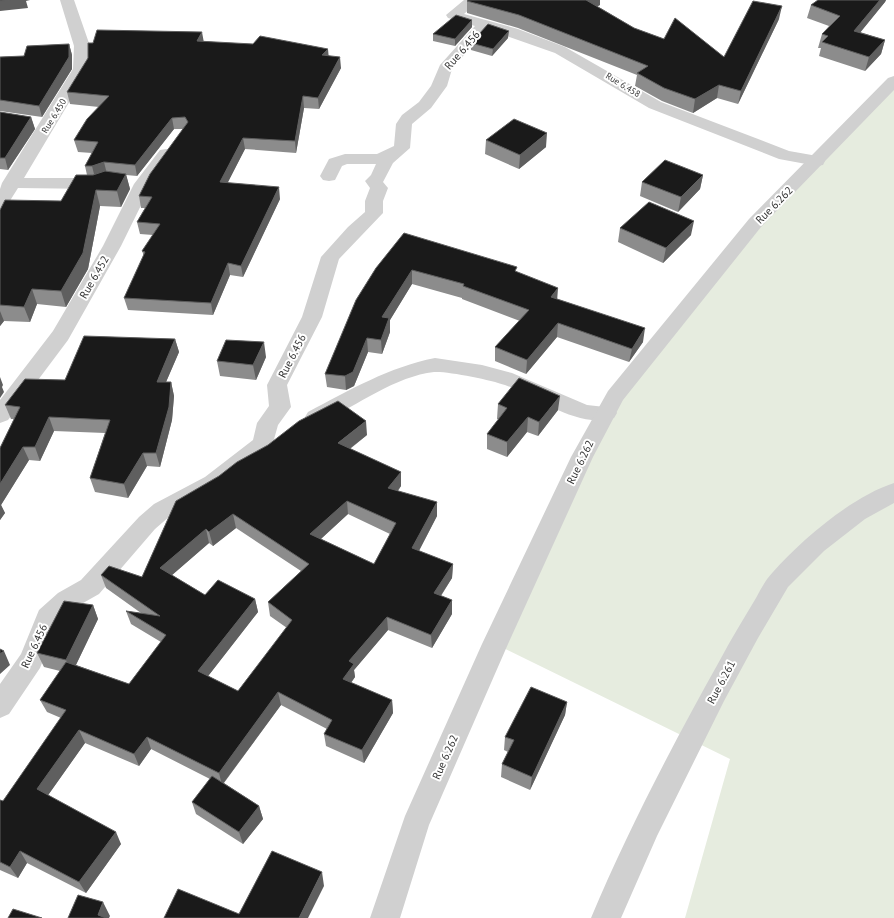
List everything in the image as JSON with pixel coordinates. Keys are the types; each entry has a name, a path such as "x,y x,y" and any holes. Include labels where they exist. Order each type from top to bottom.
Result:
{"street":[{"name":"Rue 6.450","path":"0,203 81,69 82,46 67,0"},
{"name":"Rue 6.458","path":"473,0 453,15 513,32 560,50 597,70 655,105 785,155 817,161"},
{"name":"Rue 6.456","path":"0,706 31,660 48,617 67,600 90,587 146,523 162,510 213,483 263,444 268,423 280,406 277,385 312,317 330,257 354,231 374,213 374,201 379,188 374,181 379,177 382,165 390,155 402,148 404,124 408,118 425,105 439,86 445,68 463,50 484,24"},
{"name":"Rue 6.262","path":"385,918 418,818 495,644 582,457 615,396 755,223 894,81"},
{"path":"28,121 48,125"},
{"name":"Rue 6.452","path":"0,415 61,335 112,246 129,182 176,140"},
{"path":"329,176 335,163 345,159 379,159 390,155"},
{"path":"11,183 97,184 107,180 129,182"},
{"path":"263,444 385,380 415,369 435,365 482,372 512,380 584,412 606,413"},
{"name":"Rue 6.261","path":"606,918 647,827 711,700 748,631 780,580 816,544 857,513 894,492"}],"shaded area":[{"path":"894,81 894,918 685,918 730,759 495,644 600,422 755,223"}],"building":[{"path":"586,0 634,28 664,39 675,18 724,57 753,1 782,6 741,91 719,85 695,99 664,88 637,73 648,66 519,15 467,1"},
{"path":"818,0 880,0 854,31 885,40 869,57 822,42 828,36 822,34 840,16 811,5"},
{"path":"456,15 472,20 455,39 433,34"},
{"path":"488,24 509,31 493,49 471,43"},
{"path":"97,30 202,32 197,41 253,44 260,36 328,49 322,55 340,57 318,98 303,96 295,141 243,138 220,182 279,187 241,266 228,263 211,303 124,298 145,252 142,251 160,224 137,222 152,197 139,196 150,174 188,122 185,117 172,118 135,165 104,162 92,166 85,166 98,142 74,140 87,119 109,96 67,92 88,58 88,43 93,43"},
{"path":"69,44 69,57 39,106 0,100 0,57 24,56 27,46"},
{"path":"0,112 31,117 5,158 0,158"},
{"path":"514,119 547,133 520,155 486,140"},
{"path":"665,160 703,175 681,197 642,182"},
{"path":"105,171 126,174 117,191 96,190 83,253 61,291 32,289 24,307 0,305 0,210 5,200 61,201 76,175 93,175"},
{"path":"649,202 694,221 666,248 620,228"},
{"path":"404,233 517,267 515,271 558,288 551,297 645,328 632,349 558,323 527,360 495,347 529,310 463,286 464,284 412,270 382,317 389,318 381,340 367,338 353,372 345,376 325,374 356,300 376,268"},
{"path":"84,336 175,339 157,382 171,382 169,407 156,453 143,453 124,484 90,478 110,420 49,417 35,447 23,447 0,484 0,448 20,407 5,405 25,379 65,380"},
{"path":"226,340 264,342 253,365 217,361"},
{"path":"519,378 560,396 539,422 528,417 507,442 487,434 507,408 498,404"},
{"path":"338,401 366,421 338,443 401,472 388,488 437,502 412,548 453,564 434,593 452,600 431,635 387,617 349,661 354,664 343,679 392,700 362,750 324,734 332,720 278,692 219,773 147,737 134,754 79,730 37,789 116,832 79,882 20,851 10,867 0,862 0,800 3,801 66,710 40,700 66,662 129,684 166,635 126,611 160,616 101,575 109,566 142,577 176,501 219,476 237,462 268,445 299,421","holes":["347,501 396,523 374,564 310,534","233,514 309,564 268,602 292,620 238,691 198,671 255,599 218,580 205,595 160,568 206,529 209,532"]},
{"path":"64,601 93,605 66,660 37,653"},
{"path":"531,687 567,702 532,777 502,764 514,740 505,737"},
{"path":"212,776 259,806 239,832 192,802"},
{"path":"272,851 322,872 299,918 164,918 178,889 239,914"},
{"path":"78,895 103,902 98,915 106,918 68,918"},
{"path":"13,909 42,918 8,918"}]}
